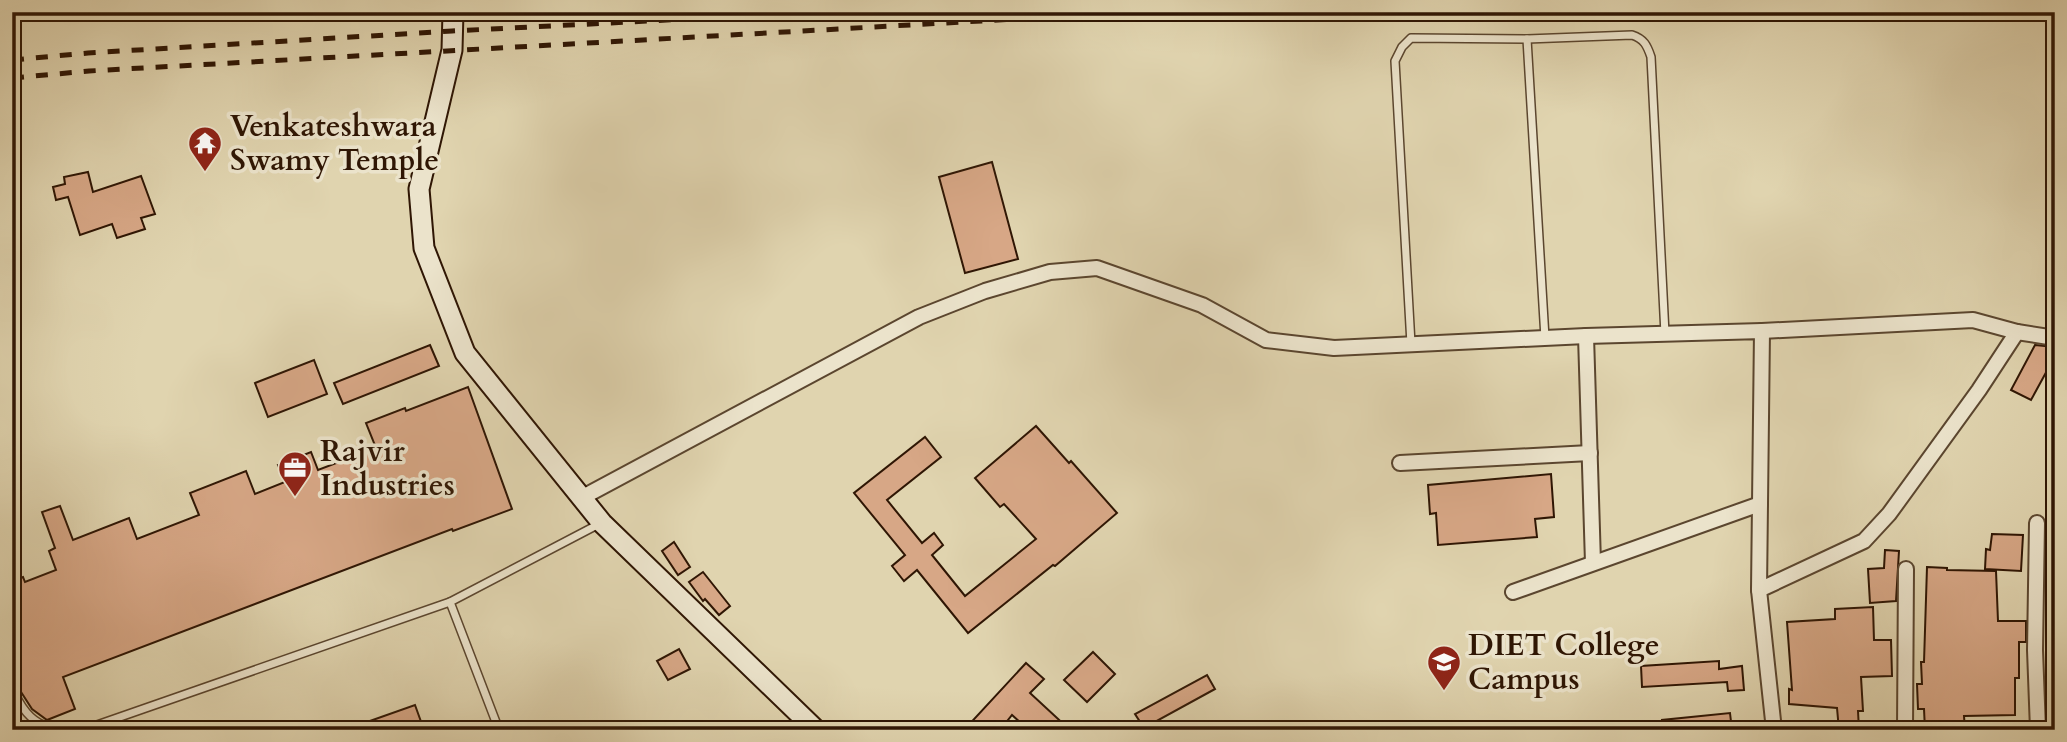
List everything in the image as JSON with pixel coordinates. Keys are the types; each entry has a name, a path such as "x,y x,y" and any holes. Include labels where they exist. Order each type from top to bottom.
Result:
{"street":[{"path":"453,12 452,50 419,189 424,248 464,353 602,523 816,730"},
{"path":"583,497 919,317 985,291 1050,272 1097,268 1202,305 1266,340 1334,348 1973,320 2017,332 2055,338"},
{"path":"1762,331 1759,590 1773,730"},
{"path":"1759,590 1864,541 1897,503 1979,390 2017,332"},
{"path":"1586,336 1593,563"},
{"path":"1399,463 1590,453"},
{"path":"1513,592 1760,504"},
{"path":"2037,523 2035,650 2038,730"},
{"path":"1905,730 1906,569"}],"lane":[{"path":"1411,344 1395,61 1402,47 1411,38 1527,39 1632,34 1641,38 1651,57 1665,334"},
{"path":"1527,39 1545,338"},
{"path":"12,687 20,707 42,725 60,729 97,725 450,602 602,523"},
{"path":"450,602 499,730"}],"building":[{"path":"992,162 1018,259 965,273 939,177"},
{"path":"88,172 93,192 141,176 155,214 141,218 145,229 117,238 112,224 80,235 68,197 56,200 53,187 65,184 64,177"},
{"path":"430,345 439,366 343,404 334,383"},
{"path":"2035,345 2055,347 2055,356 2031,400 2011,390"},
{"path":"314,360 327,394 268,417 255,383"},
{"path":"468,387 512,509 453,531 452,529 63,677 75,709 47,720 32,709 12,678 12,581 23,577 25,582 56,570 49,551 55,548 42,512 60,506 73,540 129,518 137,539 199,515 190,493 246,471 255,494 285,482 278,465 311,452 318,470 376,448 366,423"},
{"path":"1036,426 1117,513 1055,566 968,633 917,570 904,581 892,566 905,555 854,493 925,437 941,457 887,500 922,543 934,533 943,545 932,555 965,596 1036,539 1004,504 1000,507 975,478"},
{"path":"1551,474 1554,517 1535,519 1537,537 1438,545 1436,513 1430,514 1428,485"},
{"path":"1992,534 2023,535 2021,571 1985,569 1986,549 1990,550"},
{"path":"674,542 690,567 678,575 662,551"},
{"path":"1885,550 1899,551 1896,601 1870,603 1868,569 1884,568"},
{"path":"1927,567 1996,571 1998,621 2026,621 2026,642 2019,642 2015,715 1964,716 1965,730 1925,730 1924,709 1918,709 1917,684 1922,684 1921,662 1924,662"},
{"path":"703,572 730,606 719,615 705,599 703,601 689,582"},
{"path":"1873,607 1874,640 1891,640 1892,676 1861,677 1863,711 1858,711 1859,730 1839,730 1837,708 1789,704 1789,689 1792,690 1787,622 1835,619 1835,609"},
{"path":"679,649 690,669 668,680 657,661"},
{"path":"1093,652 1115,674 1087,702 1064,680"},
{"path":"1719,661 1719,669 1742,666 1744,690 1728,691 1727,682 1642,687 1641,666"},
{"path":"1026,663 1044,679 1030,693 1070,730 1029,730 1012,715 1000,730 964,730"},
{"path":"1207,675 1215,689 1144,728 1135,714"},
{"path":"415,705 424,730 350,730 350,728"},
{"path":"1730,713 1732,730 1663,730 1662,720"}],"railway":[{"path":"12,60 452,31 825,12"},
{"path":"12,78 89,71 1141,12"}],"place":[{"name":"Venkateshwara Swamy Temple","path":"205,173"},
{"name":"Rajvir Industries","path":"295,498"},
{"name":"DIET College Campus","path":"1444,692"}]}
